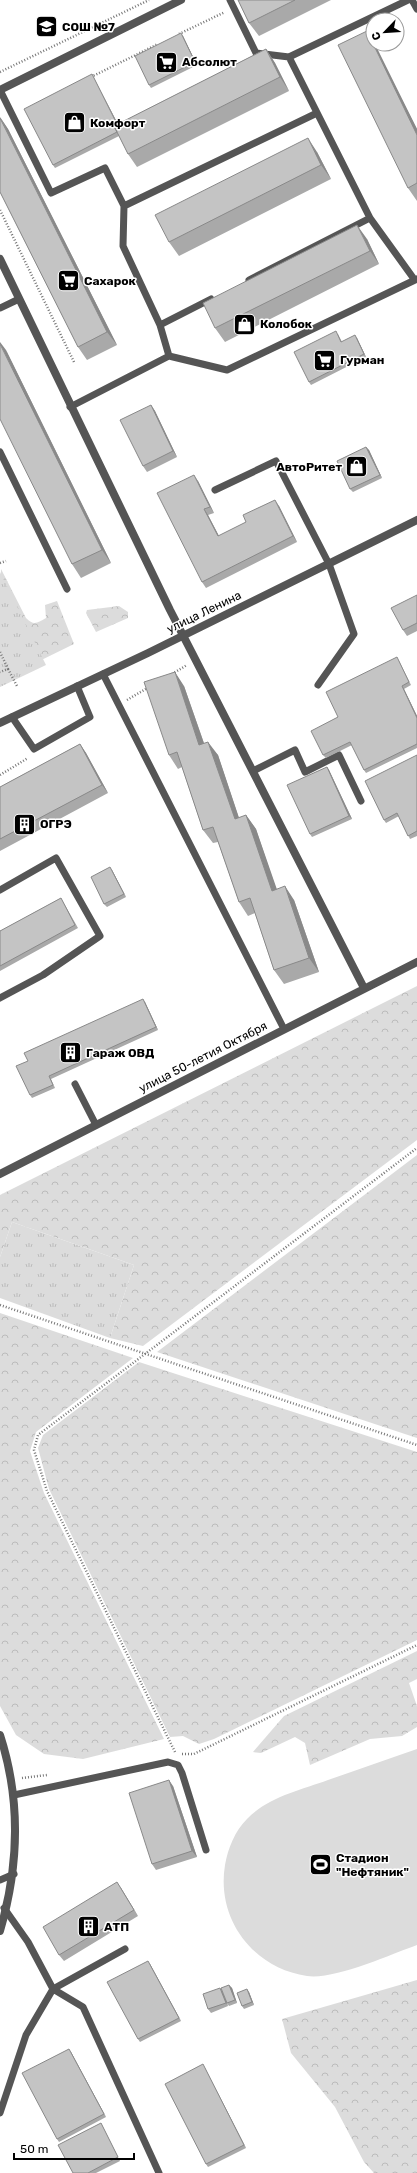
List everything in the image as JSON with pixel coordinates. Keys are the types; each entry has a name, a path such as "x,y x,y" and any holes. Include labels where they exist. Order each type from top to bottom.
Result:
{"street":[{"path":"0,90 181,0"},
{"path":"0,259 70,407 183,635 364,988"},
{"name":"улица Ленина","path":"0,723 417,520"},
{"name":"улица 50-летия Октября","path":"0,1174 417,962"},
{"path":"0,1735 16,1810 14,1874 4,1908 0,1931"}],"lane":[{"path":"230,0 256,53 289,57 408,0"},
{"path":"412,0 417,9"},
{"path":"70,407 169,356 227,370 415,279 370,218 289,57"},
{"path":"0,90 52,193 105,168 124,206 123,246 160,325 169,356"},
{"path":"124,206 317,113"},
{"path":"244,282 370,218"},
{"path":"160,325 216,297"},
{"path":"0,308 19,299"},
{"path":"0,452 67,589"},
{"path":"215,490 276,461 329,564 354,634 318,685"},
{"path":"103,674 284,1029"},
{"path":"12,717 34,749 90,717 77,686"},
{"path":"253,771 295,750 305,772 339,755 361,801"},
{"path":"0,890 56,858 100,936 43,975 0,998"},
{"path":"75,1084 96,1125"},
{"path":"14,1795 168,1762 178,1765 182,1773 206,1850"},
{"path":"0,1880 14,1874"},
{"path":"4,1908 28,1942 53,1989 83,2007 159,2173"},
{"path":"0,2113 26,2035 53,1989 125,1949"}],"path":[{"path":"0,72 149,0"},
{"path":"177,35 234,7"},
{"path":"84,80 162,42"},
{"path":"0,210 74,362"},
{"path":"0,564 6,561"},
{"path":"0,652 17,686"},
{"path":"0,672 8,668"},
{"path":"176,1755 47,1491 34,1450 38,1435 417,1148"},
{"path":"0,1305 417,1445"},
{"path":"169,1756 194,1754 417,1645"}],"green space":[{"path":"1,569 26,618 31,622 38,622 46,618 45,605 57,601 74,644 21,670 0,635"},
{"path":"0,572 46,665 0,687"},
{"path":"119,606 128,612 128,618 96,632 86,613 87,610"},
{"path":"417,986 417,1140 143,1346 110,1338 134,1265 12,1222 0,1257 0,1195"},
{"path":"417,1155 417,1438 157,1352"},
{"path":"12,1222 134,1265 110,1338 0,1298 0,1257"},
{"path":"0,1313 133,1358 36,1432 30,1451 44,1493 164,1739 83,1759 44,1754 16,1735 0,1706"},
{"path":"139,1362 417,1452 417,1640 214,1739 199,1744 183,1736 170,1737 49,1489 38,1448 43,1435"},
{"path":"417,1651 417,1679 409,1683 417,1706 417,1727 402,1736 370,1739 310,1765 305,1743 295,1737 261,1753 253,1752 284,1716"},
{"name":"Стадион \"Нефтяник\"","path":"417,1749 417,1945 362,1966 346,1971 318,1976 307,1976 288,1971 270,1963 255,1952 242,1938 233,1922 226,1904 224,1885 225,1865 230,1846 239,1829 255,1811 285,1795"},
{"path":"417,1980 417,2173 374,2173 364,2162 335,2107 291,2053 282,2019"}],"building":[{"path":"238,0 295,0 249,23"},
{"path":"365,32 365,52 377,52 417,135 417,183 408,188 338,45"},
{"name":"Абсолют","path":"181,33 195,62 149,85 135,56"},
{"path":"266,49 280,77 128,154 114,126"},
{"name":"Комфорт","path":"92,74 117,124 114,126 117,132 53,165 24,109"},
{"path":"0,118 107,332 78,347 0,192"},
{"path":"308,138 321,165 169,242 155,215"},
{"path":"357,225 370,251 215,328 203,303"},
{"path":"336,331 341,342 355,335 364,354 309,382 294,352"},
{"path":"0,344 102,550 72,564 0,419"},
{"path":"151,405 173,451 143,466 120,420"},
{"path":"366,447 380,475 350,489 337,461"},
{"path":"194,475 210,507 204,509 218,536 246,522 243,515 275,500 293,536 202,582 157,493"},
{"path":"417,595 417,623 403,630 391,608"},
{"path":"397,657 409,682 402,686 417,718 417,744 364,770 350,742 323,755 311,731 338,717 326,692"},
{"path":"175,672 199,745 208,742 235,819 246,815 272,891 285,886 309,958 274,970 250,898 239,902 213,827 203,830 177,752 169,755 144,682"},
{"name":"ОГРЭ","path":"80,744 102,785 0,839 0,787"},
{"path":"417,755 417,831 408,836 397,813 384,820 365,781"},
{"path":"327,767 349,816 310,834 287,785"},
{"path":"110,867 124,894 104,904 91,877"},
{"path":"61,898 75,925 0,966 0,931"},
{"name":"Гараж ОВД","path":"143,999 156,1027 49,1076 53,1085 30,1095 16,1066 28,1061 24,1053"},
{"path":"169,1780 192,1851 152,1864 129,1793"},
{"name":"АТП","path":"117,1882 134,1910 59,1955 43,1927"},
{"path":"148,1961 179,2018 138,2039 107,1982"},
{"path":"229,1985 235,2000 227,2003 221,1988"},
{"path":"220,1988 226,2003 208,2009 203,1994"},
{"path":"247,1989 252,2002 242,2006 237,1993"},
{"path":"69,2049 104,2114 57,2139 22,2073"},
{"path":"203,2064 244,2145 206,2164 165,2084"},
{"path":"101,2123 118,2157 88,2173 73,2173 58,2145"}],"place":[{"name":"СОШ №7","path":"47,27"},
{"name":"Абсолют","path":"167,62"},
{"name":"Комфорт","path":"75,123"},
{"name":"Сахарок","path":"69,281"},
{"name":"Колобок","path":"244,324"},
{"name":"Гурман","path":"325,360"},
{"name":"АвтоРитет","path":"357,467"},
{"name":"ОГРЭ","path":"25,824"},
{"name":"Гараж ОВД","path":"71,1053"},
{"name":"Стадион \"Нефтяник\"","path":"321,1865"},
{"name":"АТП","path":"88,1927"}]}
